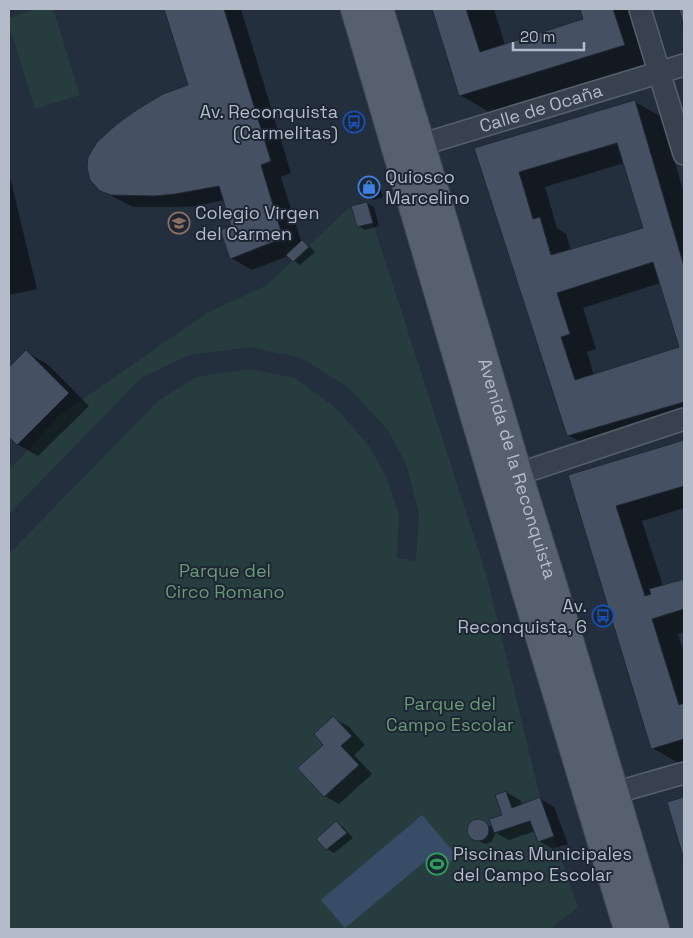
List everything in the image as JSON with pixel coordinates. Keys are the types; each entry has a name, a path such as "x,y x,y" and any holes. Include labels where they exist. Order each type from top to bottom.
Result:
{"main road":[{"name":"Avenida de la Reconquista","path":"355,9 409,148 518,474 656,929"},
{"name":"Avenida de la Reconquista","path":"379,9 409,148 529,603 628,929"}],"street":[{"path":"640,9 684,154"},
{"name":"Calle de Ocaña","path":"409,148 684,66"},
{"path":"518,474 684,419"},
{"path":"614,793 684,772"}],"green space":[{"path":"38,9 53,9 80,95 35,109 9,25 9,18"},
{"name":"Parque del Circo Romano","path":"351,206 357,227 373,223 487,577 540,797 578,908 550,929 9,929 9,554 158,401 196,377 250,369 295,378 336,408 369,446 387,478 399,515 397,558 416,561 419,513 406,464 388,430 349,388 302,358 251,347 189,355 141,378 9,514 9,470 60,415 207,313 267,285","holes":["333,716 352,736 341,746 359,765 324,797 298,768 323,745 314,734"]}],"water":[{"path":"422,815 457,856 445,867 434,854 345,928 321,900"}],"building":[{"path":"164,9 224,9 271,161 261,165 283,238 230,259 220,230 231,226 219,186 155,196 111,195 100,191 90,180 87,168 88,157 97,142 138,109 163,94 188,85"},
{"path":"432,9 466,9 480,52 583,19 580,9 613,9 625,45 459,96"},
{"path":"679,9 684,9 684,27"},
{"path":"635,100 684,266 684,402 567,436 474,148","holes":["617,143 643,228 551,255 540,217 533,219 519,172","653,262 679,347 575,380 561,337 570,334 557,293"]},
{"name":"Quiosco Marcelino","path":"372,177 377,193 365,196 361,180"},
{"path":"367,202 373,223 357,227 351,206"},
{"path":"302,240 309,247 293,262 286,255"},
{"path":"26,350 69,393 17,445 9,437 9,367"},
{"path":"684,440 684,486 616,506 645,596 651,594 649,589 684,579 684,609 652,619 679,705 684,703 684,739 651,749 568,475"},
{"path":"333,716 352,736 341,746 359,765 324,797 297,768 323,745 314,734"},
{"path":"506,791 512,808 540,797 554,836 538,842 530,821 494,833 489,819 502,815 495,795"},
{"path":"684,797 684,860 667,802"},
{"path":"478,819 486,822 489,830 486,838 478,841 470,838 467,830 470,822"},
{"path":"336,821 347,833 326,850 316,839"}],"place":[{"name":"Av. Reconquista (Carmelitas)","path":"354,122"},
{"name":"Quiosco Marcelino","path":"369,187"},
{"name":"Colegio Virgen del Carmen","path":"179,223"},
{"name":"Av. Reconquista, 6","path":"603,616"},
{"name":"Piscinas Municipales del Campo Escolar","path":"437,864"}],"park label":[{"name":"Parque del Campo Escolar","path":"450,714"}]}
